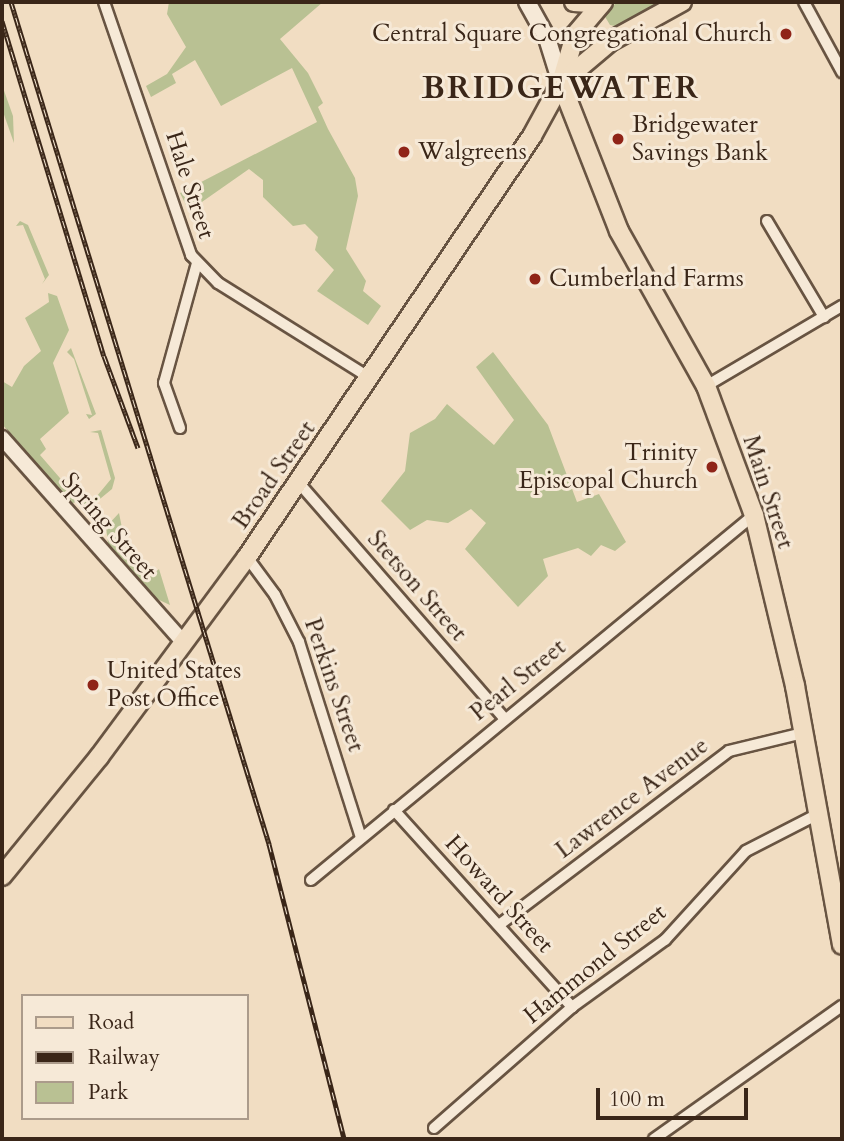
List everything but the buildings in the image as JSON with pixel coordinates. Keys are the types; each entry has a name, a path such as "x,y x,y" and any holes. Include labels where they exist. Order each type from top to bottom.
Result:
{"main road":[{"path":"527,2 547,38 561,83"},
{"path":"574,2 602,3"},
{"path":"561,83 623,34 681,2"},
{"path":"561,83 575,35 602,3"},
{"path":"602,3 596,17 599,28 610,36 623,34"},
{"name":"Broad Street","path":"2,876 184,643 247,557 532,136 561,83"},
{"name":"Main Street","path":"561,83 619,231 706,386 754,515 803,733 842,945"}],"street":[{"name":"Hale Street","path":"104,2 197,263 218,283 370,378"},
{"path":"804,2 842,72"},
{"path":"767,221 824,317"},
{"path":"180,428 164,383 197,263"},
{"path":"706,386 842,306"},
{"name":"Spring Street","path":"2,438 184,643"},
{"name":"Stetson Street","path":"299,483 504,718"},
{"name":"Pearl Street","path":"311,880 504,718 754,515"},
{"name":"Perkins Street","path":"247,557 275,595 299,642 361,837"},
{"name":"Lawrence Avenue","path":"499,925 729,751 803,733"},
{"name":"Howard Street","path":"394,810 572,1007"},
{"name":"Hammond Street","path":"434,1128 572,1007 665,940 746,851 818,814"},
{"path":"654,1139 842,1006"}],"green space":[{"path":"169,2 323,2 280,39 308,73 323,103 318,107 355,178 358,196 346,249 366,281 363,291 381,306 368,325 317,291 334,270 315,250 318,237 305,224 293,226 263,197 263,180 249,169 189,211 180,193 317,122 292,68 221,106 195,60 172,74 176,83 151,97 146,86 167,74 186,47 167,14"},
{"path":"617,2 667,2 619,27 610,25 604,15"},
{"path":"2,85 13,116 14,143 2,109"},
{"path":"20,221 28,225 49,275 42,284 45,279 23,225 16,226"},
{"path":"48,293 57,296 69,330 53,363 69,413 40,439 46,449 40,455 79,500 85,496 92,502 111,479 98,433 90,432 101,430 115,478 112,489 89,508 79,501 70,504 2,424 2,381 12,387 24,366 41,351 25,318 49,302"},
{"path":"71,348 96,414 89,419 86,414 92,415 74,359 67,352"},
{"path":"493,352 548,425 577,502 599,494 626,542 615,551 601,545 591,556 578,548 543,559 548,576 518,607 465,549 486,523 471,509 448,523 427,520 410,530 381,501 405,471 410,433 435,419 447,404 494,445 514,420 476,367"},
{"path":"119,513 127,553 146,580 159,569 170,605 157,599 108,543 106,527"}],"railway":[{"path":"11,2 269,844 344,1139"},
{"path":"2,21 104,356 138,448"}],"place":[{"name":"Central Square Congregational Church","path":"786,34"},
{"name":"Bridgewater Savings Bank","path":"618,139"},
{"name":"Walgreens","path":"404,152"},
{"name":"Cumberland Farms","path":"535,279"},
{"name":"Trinity Episcopal Church","path":"712,467"},
{"name":"United States Post Office","path":"93,685"}],"district":[{"name":"BRIDGEWATER","path":"561,88"}]}
